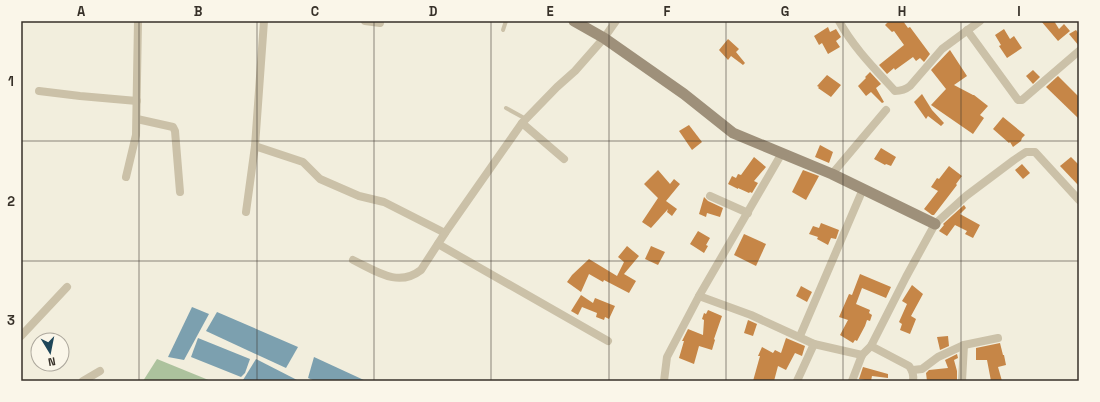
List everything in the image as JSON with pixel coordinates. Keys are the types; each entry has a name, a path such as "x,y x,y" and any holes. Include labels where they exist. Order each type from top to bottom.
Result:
{"street":[{"path":"126,177 136,135 138,21"},
{"path":"246,212 254,146 264,21"},
{"path":"365,21 380,23"},
{"path":"574,21 604,38 684,94 733,133 832,174 935,224"},
{"path":"353,260 388,278 406,278 416,275 421,270 445,233 524,121 575,71 604,38 616,21"},
{"path":"839,21 845,32 876,71 895,91 905,90 910,86 942,49 980,21"},
{"path":"967,30 1018,100 1022,100 1079,51"},
{"path":"39,91 137,102"},
{"path":"832,174 886,110"},
{"path":"136,119 173,127 175,131 180,192"},
{"path":"524,121 564,159"},
{"path":"254,146 303,162 320,178 359,196 384,202 445,233"},
{"path":"852,381 862,355 871,346 935,224 966,196 1026,152 1035,152 1079,200"},
{"path":"664,381 667,357 699,296 782,153"},
{"path":"800,336 863,189"},
{"path":"710,196 748,213"},
{"path":"438,244 608,341"},
{"path":"21,336 67,287"},
{"path":"699,296 751,315 800,336 814,344 862,355"},
{"path":"871,346 906,364 913,370 922,369 938,357 964,345 998,338"},
{"path":"797,381 814,344"},
{"path":"962,381 964,345"},
{"path":"913,370 913,381"},
{"path":"83,381 100,371"}],"lane":[{"path":"503,30 506,21"},
{"path":"506,108 524,121"}],"green space":[{"path":"157,359 211,381 143,381"}],"water":[{"path":"192,307 209,314 184,360 168,357"},
{"path":"217,312 298,347 286,368 206,331"},
{"path":"198,338 250,359 245,373 241,377 191,357"},
{"path":"314,357 366,381 315,381 308,378"},
{"path":"256,359 299,381 243,380"}],"building":[{"path":"889,21 903,21 908,28 910,27 930,54 924,62 920,58 916,61 913,57 887,74 879,65 904,45 894,31 892,32 885,25"},
{"path":"1041,21 1054,21 1059,29 1064,24 1070,31 1058,41"},
{"path":"828,27 830,32 836,29 841,37 836,41 840,47 828,54 822,43 819,45 814,36"},
{"path":"1004,29 1010,39 1014,36 1022,48 1007,58 999,46 1001,45 995,35"},
{"path":"1076,30 1079,34 1079,46 1069,34"},
{"path":"728,39 739,49 736,52 745,63 743,65 731,56 728,60 719,50"},
{"path":"950,50 967,76 954,85 974,95 988,106 980,115 984,118 973,134 931,105 946,89 931,70"},
{"path":"1033,70 1040,77 1033,84 1026,76"},
{"path":"870,72 881,84 876,88 884,102 882,103 871,92 866,96 858,86"},
{"path":"827,75 841,85 831,97 817,86"},
{"path":"1058,76 1079,97 1079,119 1046,87"},
{"path":"922,94 932,110 944,123 941,126 928,116 926,119 914,102"},
{"path":"1003,117 1025,135 1021,141 1013,147 1010,142 1009,143 993,129"},
{"path":"689,125 702,142 692,150 679,131"},
{"path":"820,145 833,152 829,163 815,157"},
{"path":"881,148 896,157 891,166 885,165 874,159"},
{"path":"754,157 766,167 754,181 758,183 752,193 728,184 732,176 736,178 738,174 741,175"},
{"path":"1071,157 1079,165 1079,186 1060,166"},
{"path":"1022,164 1030,173 1023,179 1015,170"},
{"path":"949,166 962,176 934,215 932,215 924,209 938,191 931,187 937,178 939,179"},
{"path":"658,170 670,184 674,179 680,184 666,201 677,209 672,216 667,212 668,209 651,228 642,222 658,198 644,184"},
{"path":"803,170 819,176 806,200 792,192"},
{"path":"704,197 708,201 723,208 720,217 707,213 706,217 699,214"},
{"path":"964,205 966,208 960,214 980,225 973,238 965,234 967,231 955,225 947,236 939,231 944,225 943,224"},
{"path":"821,223 839,230 836,239 831,238 828,245 817,239 818,237 809,234 813,226 819,228"},
{"path":"698,231 710,238 704,253 690,244"},
{"path":"744,234 766,244 756,266 734,255"},
{"path":"627,246 639,256 624,274 636,281 629,293 604,280 603,282 589,274 581,292 567,282 572,275 589,259 617,276 624,262 618,257"},
{"path":"651,246 665,252 658,265 645,259"},
{"path":"860,274 891,287 886,298 862,288 856,304 870,310 869,313 872,315 870,321 867,320 857,341 855,340 853,343 840,335 848,320 839,317 849,294 852,295"},
{"path":"912,285 923,294 911,316 916,319 910,334 900,330 902,324 899,322 907,304 902,301"},
{"path":"801,286 812,292 807,302 796,296"},
{"path":"581,295 593,303 595,298 615,306 609,319 605,317 604,320 596,317 597,313 582,307 578,315 571,311"},
{"path":"708,310 722,316 712,350 699,346 694,364 679,358 684,341 682,341 688,329 703,335 704,320 702,319 704,313 706,314"},
{"path":"748,320 757,324 753,336 744,333"},
{"path":"948,336 949,346 940,350 937,337"},
{"path":"786,338 805,346 802,356 795,353 786,370 778,366 774,381 753,381 760,356 758,356 762,347 773,353 775,350 781,353"},
{"path":"1000,343 1006,365 998,367 1002,381 991,381 987,360 976,360 976,348"},
{"path":"957,354 958,358 954,360 957,371 957,381 927,381 926,373 929,370 948,368 945,360"},
{"path":"863,367 888,374 888,378 872,376 871,381 859,379"}]}
